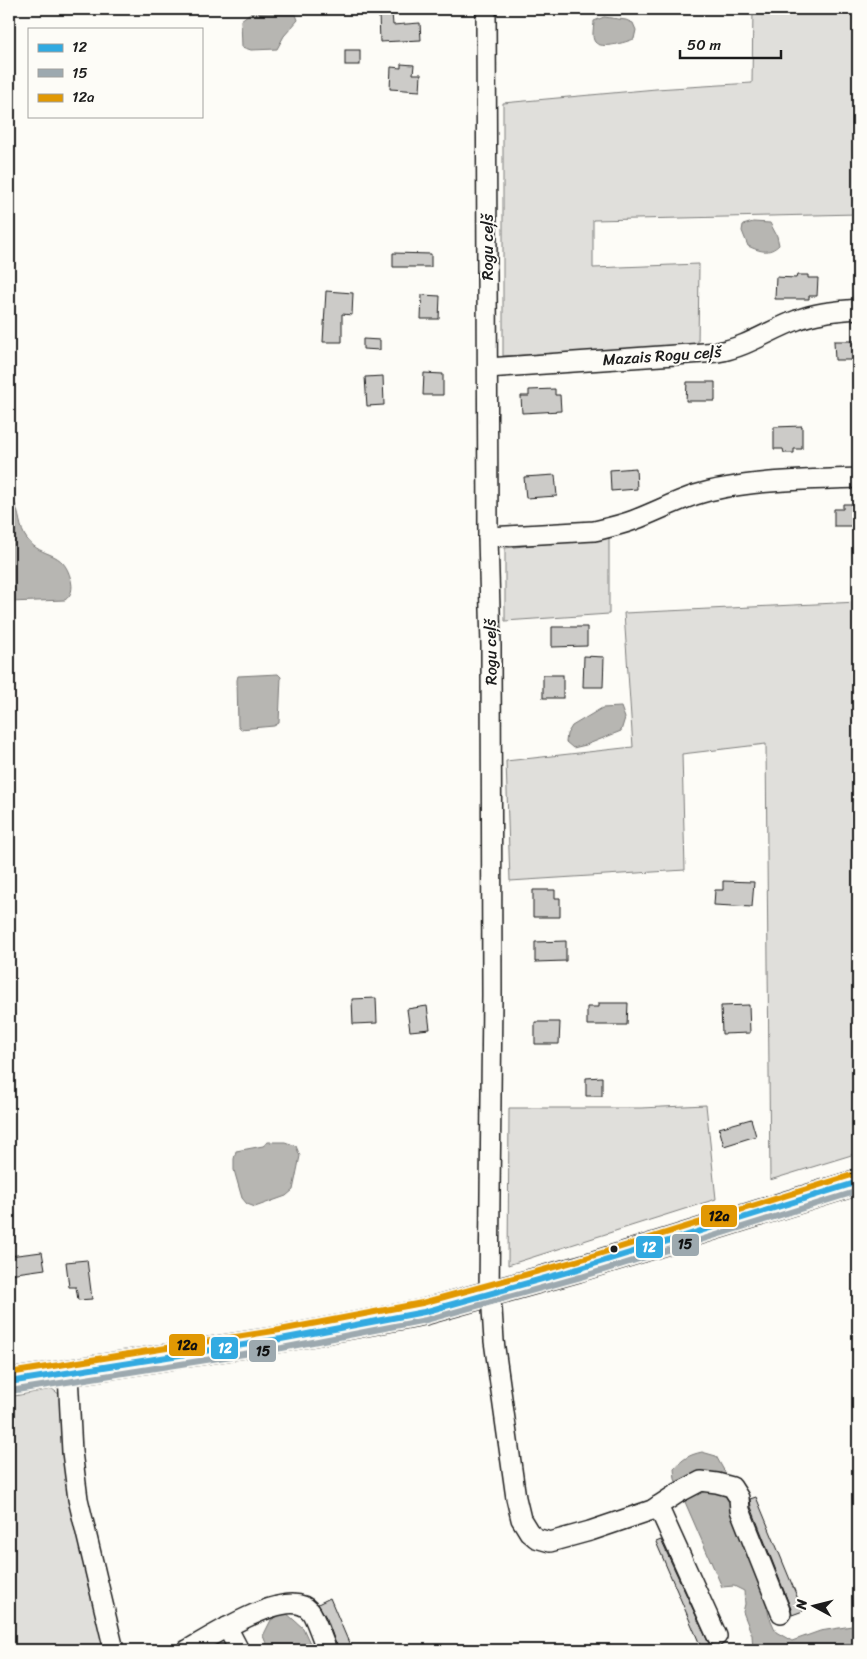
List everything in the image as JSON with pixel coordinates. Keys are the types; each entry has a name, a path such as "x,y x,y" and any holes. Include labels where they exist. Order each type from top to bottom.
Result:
{"main road":[{"path":"9,1382 68,1374 359,1325 424,1312 708,1230 858,1182"}],"street":[{"name":"Rogu ceļš","path":"486,9 492,986 488,1295 492,1309 494,1341 516,1498 521,1519 529,1532 536,1538 550,1542 652,1510 701,1481 732,1487 739,1498 740,1510 781,1613"},
{"name":"Mazais Rogu ceļš","path":"488,368 718,352 748,344 796,320 819,313 858,309"},
{"path":"488,538 594,531 610,528 696,495 718,490 759,484 858,478"},
{"path":"68,1374 72,1452 78,1499 114,1650"},
{"path":"658,1506 716,1636"},
{"path":"187,1650 263,1609 285,1604 300,1605 310,1610 327,1650"},
{"path":"227,1627 240,1650"}],"shaded area":[{"path":"753,9 858,9 858,214 593,220 593,268 699,264 698,347 503,356 503,103 656,89 752,83"},
{"path":"295,12 298,20 284,36 277,49 251,50 242,47 241,20 249,14"},
{"path":"604,17 626,20 633,23 636,30 634,39 614,45 602,45 595,42 593,37 594,21"},
{"path":"753,222 770,223 777,236 779,245 768,251 760,251 748,246 742,231 743,225"},
{"path":"9,501 14,502 22,531 27,539 40,550 58,559 67,570 72,589 71,594 65,600 9,602"},
{"path":"609,537 609,614 505,621 505,548"},
{"path":"858,602 858,1153 770,1180 766,744 682,754 685,870 510,881 506,761 633,747 624,613"},
{"path":"278,674 281,677 279,723 274,726 240,729 238,726 238,676"},
{"path":"621,707 625,718 621,731 586,745 573,748 566,742 567,734 572,726 602,708"},
{"path":"706,1105 716,1199 508,1265 509,1108 641,1108"},
{"path":"268,1142 285,1142 296,1146 300,1156 293,1190 286,1196 255,1207 247,1204 242,1198 234,1170 234,1159 236,1151 263,1146"},
{"path":"52,1389 63,1397 107,1650 9,1650 9,1397"},
{"path":"702,1452 716,1456 726,1474 761,1578 769,1616 776,1632 792,1641 820,1631 858,1625 858,1650 753,1650 752,1635 743,1612 745,1604 744,1591 734,1586 722,1587 675,1479 674,1469 683,1460"},
{"path":"285,1612 303,1628 313,1650 269,1650 263,1636 271,1620"}],"building":[{"path":"392,13 393,25 420,23 421,40 380,42 379,14"},
{"path":"345,50 360,50 360,65 345,65"},
{"path":"401,64 414,65 413,74 421,74 420,91 390,89 391,67 401,68"},
{"path":"393,253 431,254 431,267 393,267"},
{"path":"797,275 808,275 808,278 818,278 817,296 809,296 809,299 775,299 776,277 796,278"},
{"path":"326,291 353,293 352,315 342,314 342,342 323,342"},
{"path":"422,295 440,296 439,319 421,319"},
{"path":"363,339 380,340 380,350 363,349"},
{"path":"834,341 858,341 858,358 854,358 854,360 835,360"},
{"path":"424,373 443,374 443,395 423,395"},
{"path":"383,376 384,405 367,406 365,377"},
{"path":"687,382 715,382 715,401 686,401"},
{"path":"555,389 555,395 560,395 561,411 522,413 521,396 529,396 529,390"},
{"path":"802,426 802,449 794,449 794,453 784,453 783,449 774,449 774,427"},
{"path":"636,468 637,489 611,491 610,470"},
{"path":"555,475 557,496 526,498 524,477"},
{"path":"843,504 858,504 858,526 834,526 834,509 843,509"},
{"path":"552,627 587,627 587,646 552,647"},
{"path":"584,656 604,657 603,687 583,687"},
{"path":"543,675 563,675 563,698 543,698"},
{"path":"723,881 754,882 752,907 714,905 715,890 723,890"},
{"path":"533,890 555,890 555,898 560,898 560,917 533,917"},
{"path":"566,941 566,961 535,962 535,942"},
{"path":"376,998 377,1023 353,1024 352,999"},
{"path":"599,1003 628,1003 627,1025 587,1025 587,1007 599,1007"},
{"path":"749,1005 750,1033 722,1034 721,1006"},
{"path":"427,1006 430,1029 410,1031 407,1009"},
{"path":"535,1022 560,1022 559,1044 535,1044"},
{"path":"602,1077 602,1096 586,1096 586,1078"},
{"path":"751,1119 756,1136 724,1146 719,1128"},
{"path":"42,1252 45,1269 9,1274 9,1256"},
{"path":"87,1260 92,1299 78,1300 76,1287 69,1287 66,1262"},
{"path":"756,1497 803,1611 792,1615 751,1507 750,1499"},
{"path":"661,1540 709,1644 701,1647 656,1542"},
{"path":"330,1598 352,1650 338,1650 327,1619 318,1604"}],"transit line":[{"name":"12a","path":"9,1373 280,1330 422,1303 576,1261 855,1174"},
{"name":"12","path":"9,1382 281,1339 424,1312 578,1269 858,1182"},
{"name":"15","path":"10,1391 282,1348 426,1320 581,1277 858,1191"}]}
